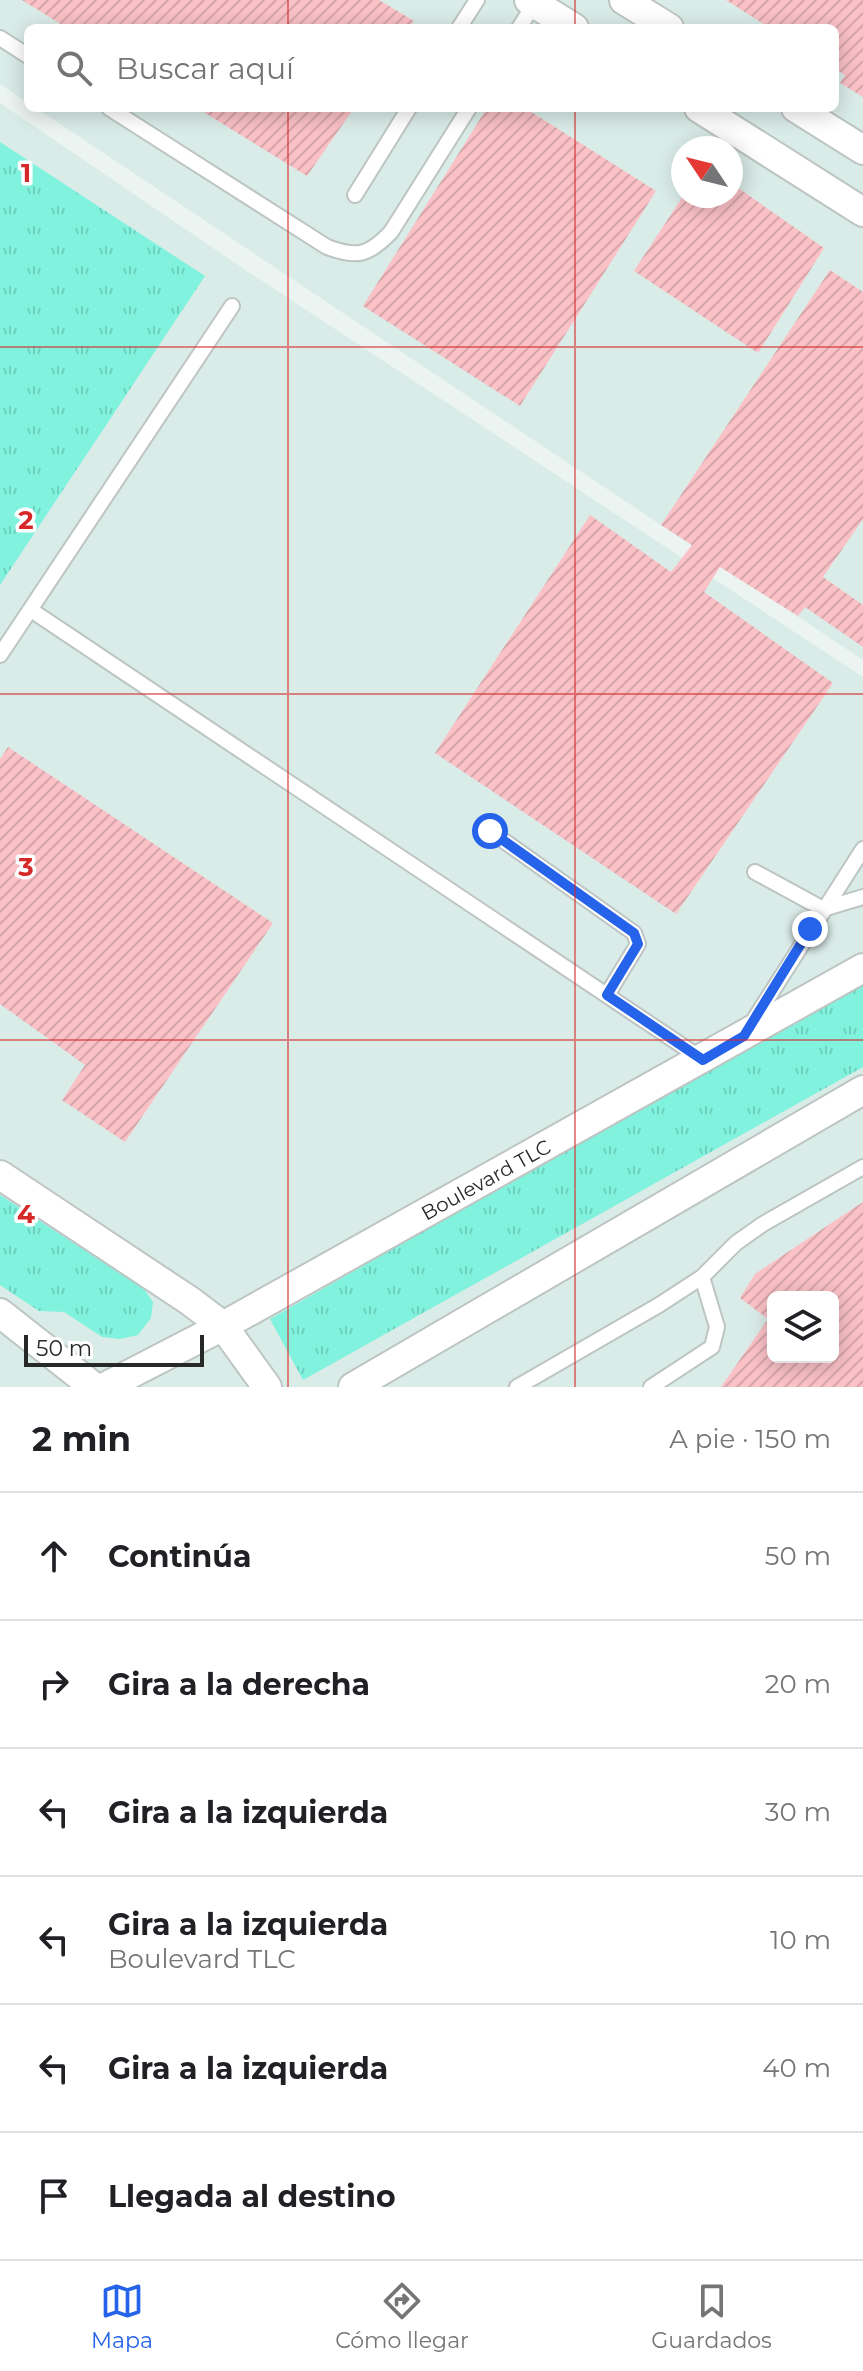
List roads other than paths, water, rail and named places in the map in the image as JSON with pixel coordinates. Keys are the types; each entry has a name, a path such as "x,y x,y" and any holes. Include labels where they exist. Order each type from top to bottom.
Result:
{"street":[{"path":"624,0 663,24"},
{"path":"534,1 568,24"},
{"path":"705,112 863,212"},
{"path":"802,112 863,150"},
{"name":"Boulevard TLC","path":"105,1387 223,1326 863,968"},
{"path":"353,1387 863,1090"},
{"path":"0,1175 223,1326 267,1387"},
{"path":"0,1313 94,1387"}],"lane":[{"path":"462,24 477,0"},
{"path":"521,24 534,1"},
{"path":"0,38 24,53"},
{"path":"115,112 327,247 363,254 378,246 391,232 466,112"},
{"path":"355,195 407,112"},
{"path":"0,655 232,306"},
{"path":"31,610 703,1060"},
{"path":"490,831 634,933 638,944 607,995"},
{"path":"744,1036 863,849"},
{"path":"755,872 823,909 863,897"},
{"path":"517,1387 659,1305 702,1277 736,1243 763,1224 863,1167"},
{"path":"651,1387 712,1347 717,1327 702,1277"}]}
